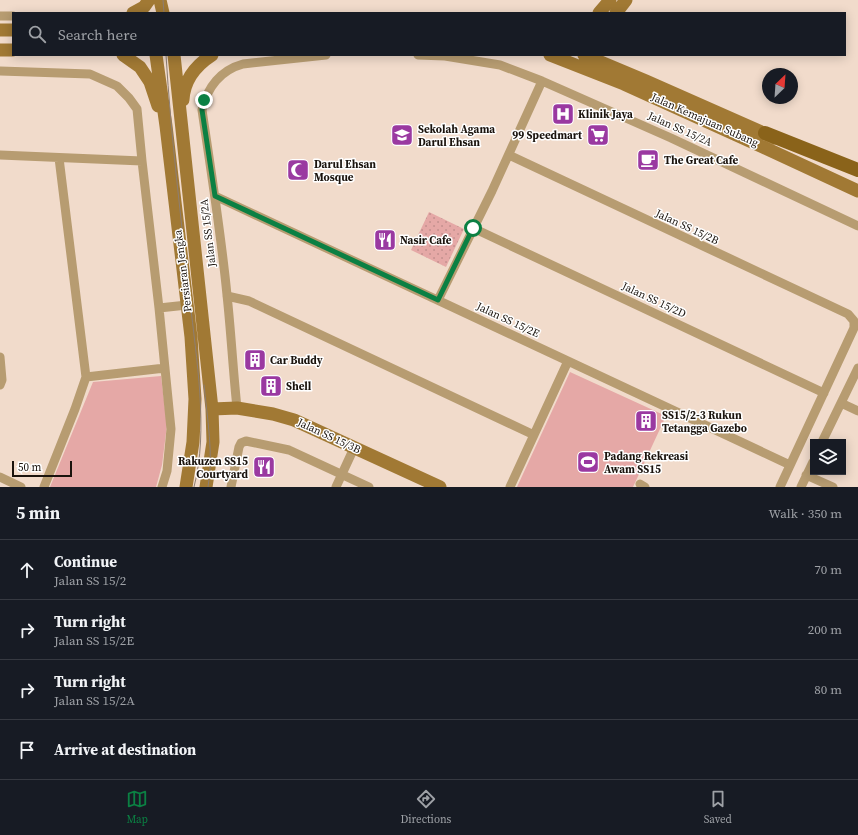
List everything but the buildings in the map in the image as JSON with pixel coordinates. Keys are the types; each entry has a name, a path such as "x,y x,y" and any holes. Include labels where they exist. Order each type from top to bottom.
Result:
{"main road":[{"path":"135,12 144,7 149,0"},
{"path":"149,0 151,12"},
{"path":"160,0 163,12"},
{"path":"600,12 610,0"},
{"path":"617,12 626,0"},
{"path":"0,30 12,30"},
{"path":"124,56 140,67 150,82 166,126"},
{"name":"Persiaran Jengka","path":"156,56 191,337 195,399 193,442 186,487"},
{"name":"Persiaran Jengka","path":"174,56 212,409 213,442 206,487"},
{"path":"181,123 183,91 191,74 200,62 210,56"},
{"name":"Jalan Kemajuan Subang","path":"553,56 624,84 764,146 858,191"},
{"name":"Jalan Kemajuan Subang","path":"586,56 765,134 858,177"},
{"path":"601,56 615,68"},
{"path":"765,134 858,170"},
{"name":"Jalan SS 15/3B","path":"212,409 237,408 273,414 294,420 440,487"}],"street":[{"path":"0,16 12,16"},
{"name":"Jalan SS 15/2A","path":"237,408 227,296 215,196 202,110 204,100 215,82 233,67 243,64 317,56"},
{"name":"Jalan SS 15/2A","path":"445,56 500,65 542,81 671,138 858,226"},
{"path":"0,72 90,74 116,86 129,98 137,109 159,308 170,429 167,471 162,487"},
{"path":"438,300 509,156 542,81"},
{"path":"0,155 142,162"},
{"name":"Jalan SS 15/2B","path":"509,156 848,314 854,321 854,328 824,393"},
{"path":"44,487 86,377 59,158"},
{"name":"Jalan SS 15/2E","path":"215,196 790,465"},
{"name":"Jalan SS 15/2D","path":"473,228 824,393"},
{"path":"227,296 250,301 534,435"},
{"path":"159,308 187,305"},
{"path":"0,357 2,380 0,384"},
{"path":"510,487 568,361"},
{"path":"86,377 165,368"},
{"path":"824,439 858,368"},
{"path":"780,487 824,393"},
{"path":"841,404 858,411"},
{"path":"231,487 238,447 246,441 289,450 369,487"},
{"path":"336,487 354,448"},
{"path":"801,487 810,468"},
{"path":"806,475 833,487"},
{"path":"0,477 21,487"}],"shaded area":[{"path":"429,212 464,229 446,267 411,250"},
{"name":"Padang Rekreasi Awam SS15","path":"570,372 666,416 633,487 517,487"},
{"path":"161,376 167,425 162,465 156,487 50,487 93,382"}],"tram line":[{"path":"163,0 164,12"},
{"path":"166,56 173,147 200,394 201,442 194,487"},
{"path":"204,385 210,450 210,476 208,487"}],"place":[{"name":"Klinik Jaya","path":"563,114"},
{"name":"Sekolah Agama Darul Ehsan","path":"402,135"},
{"name":"99 Speedmart","path":"598,135"},
{"name":"The Great Cafe","path":"648,160"},
{"name":"Darul Ehsan Mosque","path":"298,170"},
{"name":"Nasir Cafe","path":"385,240"},
{"name":"Car Buddy","path":"255,360"},
{"name":"Shell","path":"271,386"},
{"name":"SS15/2-3 Rukun Tetangga Gazebo","path":"646,421"},
{"name":"Padang Rekreasi Awam SS15","path":"588,462"},
{"name":"Rakuzen SS15 Courtyard","path":"264,467"}],"route":[{"path":"204,100 202,110 215,196 438,300 473,228"}]}
